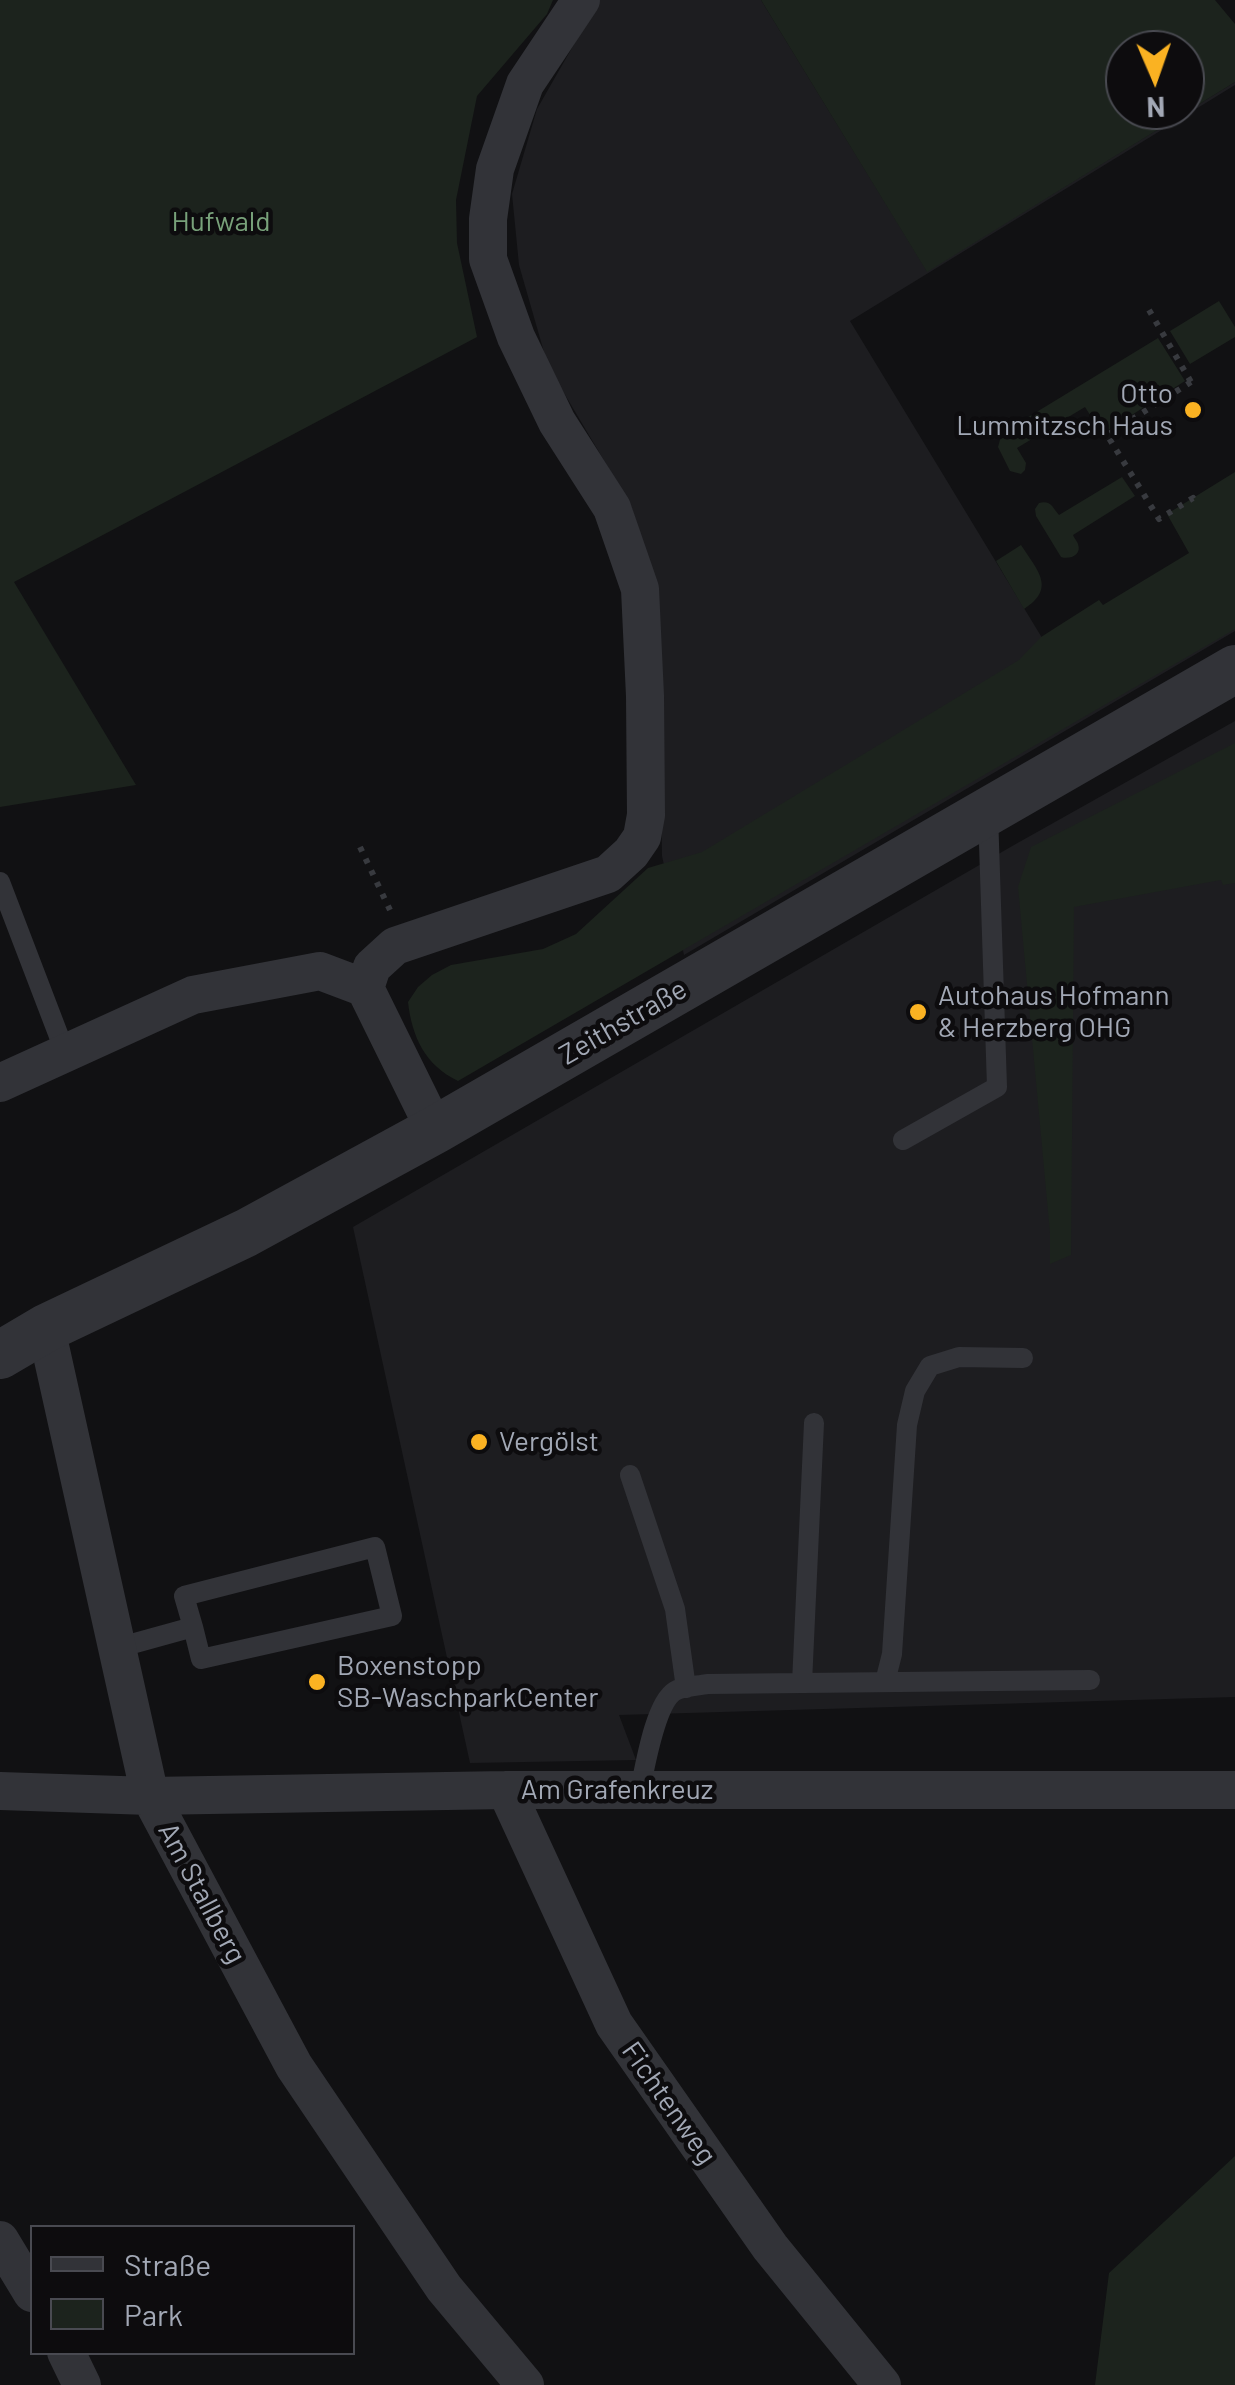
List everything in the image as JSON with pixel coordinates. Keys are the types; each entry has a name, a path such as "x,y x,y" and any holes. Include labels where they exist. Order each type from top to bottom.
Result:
{"street":[{"path":"436,1130 366,988 372,967 395,946 608,874 642,837 646,815 646,696 640,589 612,508 558,422 516,337 488,259 488,219 495,169 525,84 581,0"},
{"name":"Zeithstraße","path":"0,1354 46,1328 246,1233 436,1130 1235,669"},
{"path":"0,1083 193,995 320,970 366,988"},
{"name":"Am Stallberg","path":"46,1328 150,1796 294,2066 444,2288 525,2385"},
{"name":"Am Grafenkreuz","path":"0,1791 150,1796 506,1790 1235,1790"},
{"name":"Fichtenweg","path":"506,1790 614,2024 770,2247 882,2385"},
{"path":"0,2240 30,2291"},
{"path":"67,2355 82,2385"}],"lane":[{"path":"903,1140 997,1088 988,811"},
{"path":"0,882 65,1052"},
{"path":"886,1682 892,1654 908,1426 915,1390 930,1366 959,1357 1023,1358"},
{"path":"802,1683 814,1422"},
{"path":"630,1475 674,1609 686,1688"},
{"path":"375,1548 392,1616 201,1659 193,1628 184,1596 375,1548"},
{"path":"118,1648 193,1628"},
{"path":"640,1790 654,1727 676,1690 707,1684 1090,1680"}],"path":[{"path":"1148,310 1192,383 1107,435 1161,522 1193,498 1197,504"},
{"path":"360,847 390,909"}],"shaded area":[{"path":"596,0 761,0 927,271 1162,130 850,321 1050,651 1235,538 1235,631 684,955 662,856 658,588 631,506 548,366 519,265 512,194 537,109"},
{"path":"1235,82 1235,85 1205,103"},
{"path":"1235,721 1235,1697 619,1715 636,1760 470,1763 353,1227"}],"green space":[{"name":"Hufwald","path":"0,0 553,0 547,14 477,96 456,200 457,243 477,337 14,582 136,785 0,807"},
{"path":"761,0 1215,0 1235,24 1235,82 1205,101 1205,30 1105,30 1105,130 1157,130 927,272"},
{"path":"1219,301 1235,327 1235,337 1190,364 1170,331"},
{"path":"1158,338 1185,381 1102,434 1085,407 1017,448 1026,463 1025,470 1021,474 1010,471 998,447 1007,430"},
{"path":"1235,472 1235,629 458,1081 437,1067 422,1049 408,1002 432,975 451,965 543,949 576,934 648,868 702,852 1019,660 1041,637 1099,600 1103,605 1189,553 1167,514"},
{"path":"1122,477 1135,496 1073,535 1078,544 1077,554 1061,557 1036,516 1039,503 1049,503 1059,515"},
{"path":"1021,545 1038,571 1042,586 1040,594 1024,609 996,561"},
{"path":"1235,743 1235,883 1223,885 1221,880 1074,907 1071,1255 1050,1264 1018,887 1031,847"},
{"path":"1235,2156 1235,2385 1095,2385 1109,2273"}],"place":[{"name":"Otto Lummitzsch Haus","path":"1193,410"},
{"name":"Autohaus Hofmann & Herzberg OHG","path":"918,1012"},
{"name":"Vergölst","path":"479,1442"},
{"name":"Boxenstopp SB-WaschparkCenter","path":"317,1682"}]}
